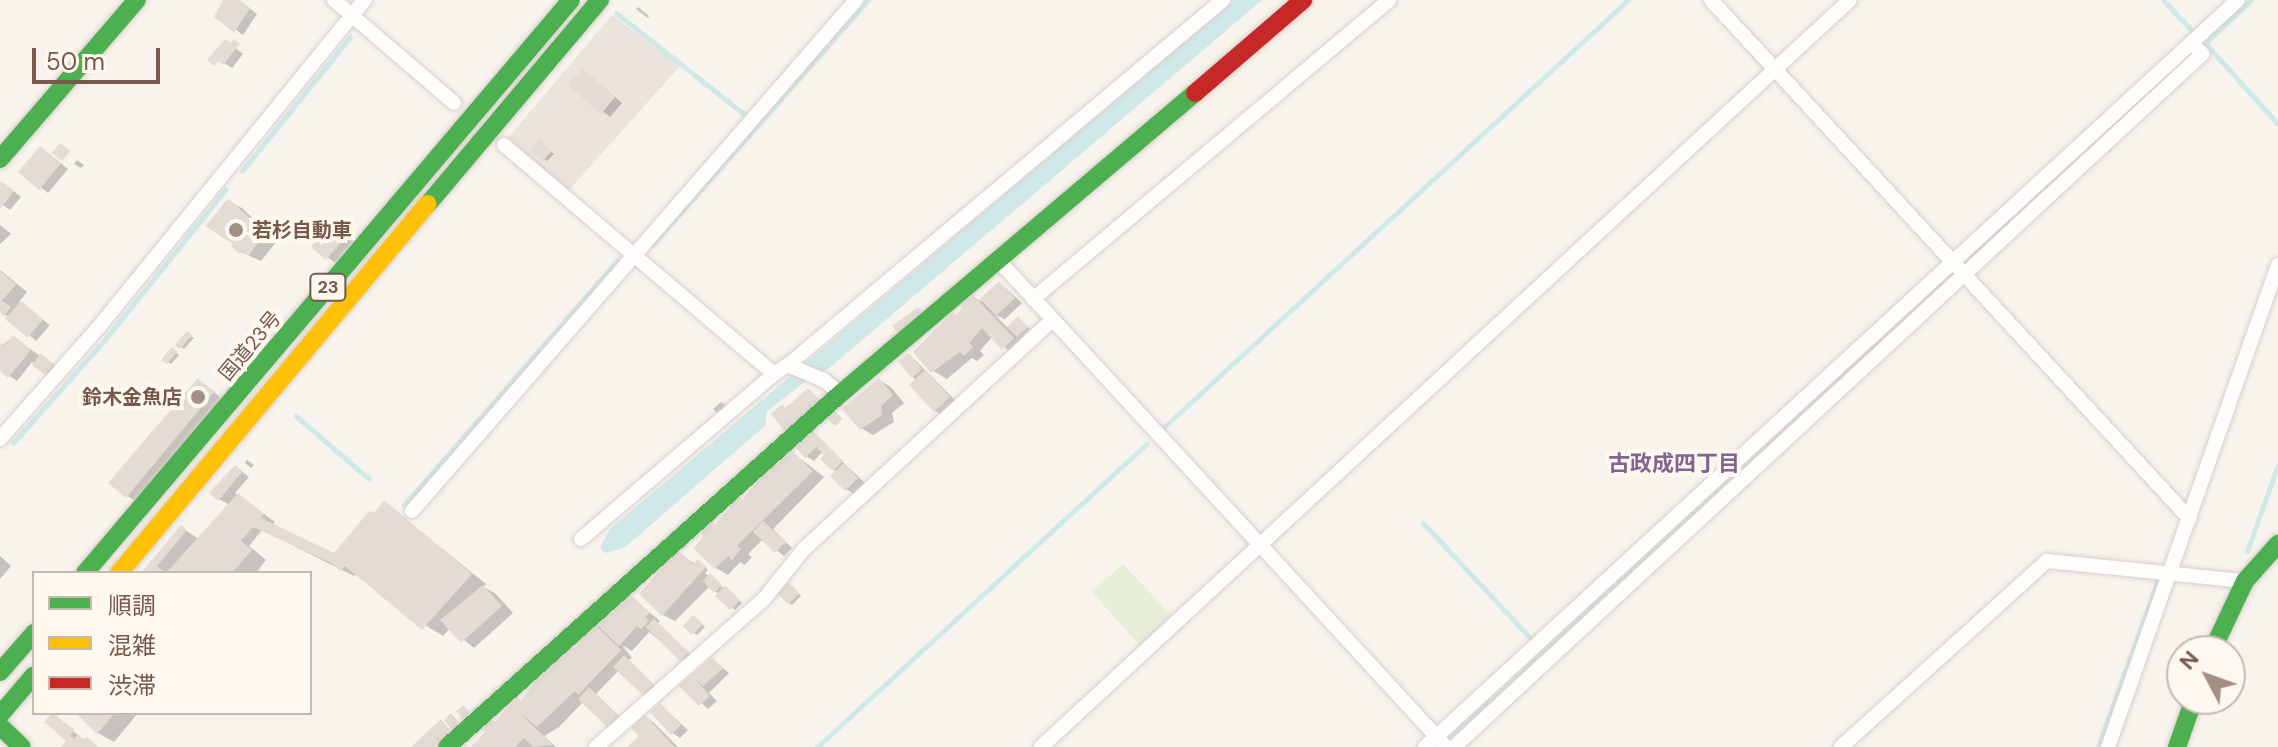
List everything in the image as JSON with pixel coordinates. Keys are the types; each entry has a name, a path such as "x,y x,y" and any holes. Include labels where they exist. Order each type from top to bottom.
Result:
{"main road":[{"path":"0,159 137,0"},
{"name":"国道23号","path":"87,571 571,0"},
{"name":"23","path":"121,571 600,0"},
{"path":"447,747 840,394 1000,262 1303,0"},
{"path":"2220,635 2245,581 2278,544"},
{"path":"0,672 32,635"},
{"path":"0,715 32,677"},
{"path":"2177,747 2188,715"},
{"path":"0,726 22,747"}],"street":[{"path":"334,0 454,103"},
{"path":"0,439 98,328 365,0"},
{"path":"412,511 856,0"},
{"path":"581,539 774,374 792,367 1223,0"},
{"path":"1033,299 1389,0"},
{"path":"1711,0 2190,519"},
{"path":"1041,747 1850,0"},
{"path":"1000,262 1436,744 2238,0"},
{"path":"1454,747 2202,54 2192,43"},
{"path":"504,145 774,374"},
{"path":"2108,747 2278,265"},
{"path":"601,746 765,598 804,549 1052,320"},
{"path":"792,367 824,380 840,394"},
{"path":"1841,747 2047,561 2172,571 2245,581"}],"shaded area":[{"path":"612,15 680,66 569,190 507,139"}],"green space":[{"path":"1123,564 1174,618 1141,647 1092,592"}],"water":[{"path":"1234,0 1262,0 828,369 811,377 766,412 766,425 624,548 605,553 600,548 610,529"}],"building":[{"path":"223,0 240,0 250,8 234,33 214,17"},
{"path":"225,39 230,43 234,39 240,44 223,65 218,61 214,66 207,60"},
{"path":"582,69 615,97 601,114 568,85"},
{"path":"539,139 552,151 543,161 530,150"},
{"path":"60,143 70,151 62,161 52,153"},
{"path":"40,146 61,163 39,190 18,172"},
{"path":"2,181 14,191 0,209 0,183"},
{"path":"229,199 266,233 248,256 242,251 240,254 231,246 233,244 205,226"},
{"path":"334,220 349,233 326,260 311,247"},
{"path":"0,271 16,284 2,301 11,307 4,316 0,312"},
{"path":"999,281 1015,298 996,316 980,299"},
{"path":"972,294 1014,338 1002,350 982,328 969,343 973,347 964,356 960,352 931,373 913,352 953,312 956,315 963,308 960,305"},
{"path":"21,301 43,319 28,338 5,319"},
{"path":"918,307 925,315 900,336 892,326"},
{"path":"1018,316 1028,327 1017,337 1007,327"},
{"path":"187,331 192,335 180,349 175,345"},
{"path":"13,335 31,350 8,378 0,371 0,344 5,345"},
{"path":"172,347 177,352 167,364 161,360"},
{"path":"41,353 54,364 45,375 32,365"},
{"path":"909,353 922,369 912,378 898,362"},
{"path":"925,370 950,397 934,412 909,385"},
{"path":"198,378 214,392 126,498 108,483"},
{"path":"879,378 893,395 881,406 882,415 860,430 842,409"},
{"path":"808,388 820,401 786,433 771,414 782,404 785,408"},
{"path":"834,410 843,419 835,426 826,418"},
{"path":"811,429 843,461 833,471 820,459 824,455 816,447 805,458 794,446"},
{"path":"791,450 813,471 737,546 741,549 732,560 728,556 715,569 693,548 704,537 700,533 711,522 715,525 739,496 742,500 774,462 777,465"},
{"path":"844,463 858,478 845,491 830,476"},
{"path":"235,465 243,471 218,501 209,493"},
{"path":"238,493 264,514 261,518 334,553 369,511 374,513 384,500 472,574 422,630 345,566 341,571 331,563 253,527 241,541 252,550 234,571 168,571"},
{"path":"763,521 786,542 775,553 753,532"},
{"path":"181,525 187,530 157,566 163,571 143,571"},
{"path":"678,550 693,564 698,559 706,567 662,616 639,594"},
{"path":"710,573 722,585 714,593 703,581"},
{"path":"788,582 799,594 788,604 777,593"},
{"path":"483,585 502,606 461,643 440,620"},
{"path":"725,585 740,600 730,610 715,596"},
{"path":"626,590 650,613 645,617 649,621 641,629 637,626 619,646 597,625"},
{"path":"693,615 703,624 692,635 683,626"},
{"path":"654,619 689,652 680,661 646,627"},
{"path":"591,621 621,650 578,695 575,691 537,727 518,711 553,745 533,747 524,738 515,747 471,747 485,732 482,729 491,718 495,722 517,697 521,701 534,683 530,680 543,666 549,672 545,664 570,643 575,648 578,645 574,641 585,629 592,637 585,628"},
{"path":"624,655 654,684 643,695 613,667"},
{"path":"712,657 723,668 703,686 695,679 710,696 699,706 679,686"},
{"path":"589,687 618,716 607,727 578,699"},
{"path":"660,703 681,725 671,735 650,712"},
{"path":"463,705 470,713 463,719 456,711"},
{"path":"451,713 460,724 453,731 444,720"},
{"path":"50,715 55,715 75,730 70,735 74,739 78,734 84,740 87,737 98,747 61,747 66,741 44,722"},
{"path":"78,715 113,715 97,734"},
{"path":"645,715 675,747 627,747 639,736 631,728"},
{"path":"441,719 451,731 434,747 411,747"}],"waterway":[{"path":"653,244 868,0"},
{"path":"1164,427 1628,0"},
{"path":"2163,0 2193,32"},
{"path":"2251,0 2205,43 2278,124"},
{"path":"616,13 744,114"},
{"path":"242,171 350,37"},
{"path":"1965,263 2187,57"},
{"path":"13,443 107,337 225,190"},
{"path":"404,505 617,261"},
{"path":"1449,739 1954,274"},
{"path":"296,416 369,479"},
{"path":"817,747 1147,444"},
{"path":"2247,551 2278,465"},
{"path":"1423,523 1533,641"},
{"path":"2098,747 2157,582"}],"traffic: fast":[{"path":"0,159 137,0"},
{"path":"87,571 571,0"},
{"path":"428,204 600,0"},
{"path":"447,747 840,394 1195,93"},
{"path":"2220,635 2245,581 2278,544"},
{"path":"0,672 32,635"},
{"path":"0,715 32,677"},
{"path":"2177,747 2188,715"},
{"path":"0,726 22,747"}],"traffic: slow":[{"path":"121,571 428,204"}],"traffic: jam":[{"path":"1195,93 1303,0"}],"place":[{"name":"若杉自動車","path":"236,230"},
{"name":"鈴木金魚店","path":"198,397"}],"district":[{"name":"古政成四丁目","path":"1674,464"}]}
